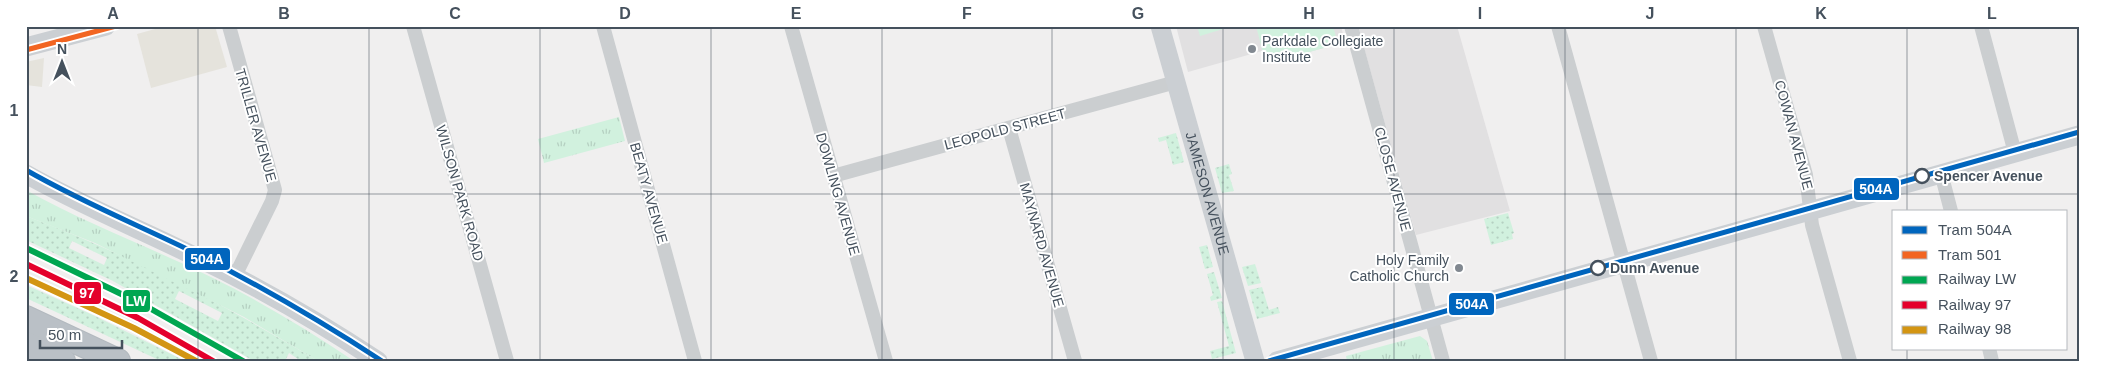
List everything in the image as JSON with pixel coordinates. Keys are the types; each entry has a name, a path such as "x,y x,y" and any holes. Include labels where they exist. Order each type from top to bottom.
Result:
{"highway":[{"path":"26,318 118,361"},
{"path":"26,344 63,361"}],"main road":[{"path":"26,47 106,26"},
{"name":"JAMESON AVENUE","path":"1160,26 1255,361"},
{"path":"1277,361 2079,135"},
{"path":"26,174 83,204 235,276 304,314 378,361"}],"street":[{"name":"TRILLER AVENUE","path":"229,26 275,190 272,201 235,276"},
{"name":"WILSON PARK ROAD","path":"413,26 507,361"},
{"name":"BEATY AVENUE","path":"603,26 696,361"},
{"name":"DOWLING AVENUE","path":"791,26 886,361"},
{"name":"CLOSE AVENUE","path":"1351,26 1443,361"},
{"path":"1558,26 1651,361"},
{"name":"COWAN AVENUE","path":"1764,26 1806,175 1812,225 1850,361"},
{"path":"1980,26 2015,153"},
{"name":"LEOPOLD STREET","path":"833,176 1176,82"},
{"name":"MAYNARD AVENUE","path":"1009,128 1075,361"},
{"path":"1941,173 1951,210"}],"shaded area":[{"path":"166,26 215,26 227,67 151,88 137,34"},
{"name":"Parkdale Collegiate Institute","path":"1176,26 1341,26 1345,42 1266,64 1262,51 1188,72"},
{"path":"1358,26 1457,26 1510,211 1416,235"},
{"path":"44,58 42,87 26,85 26,62"}],"green space":[{"path":"1197,26 1233,26 1200,36"},
{"path":"1256,26 1333,26 1338,44 1266,64"},
{"path":"619,117 625,141 544,163 538,139"},
{"path":"1176,133 1184,162 1173,165 1166,140 1159,142 1158,138"},
{"path":"1229,164 1232,174 1229,175 1234,191 1222,193 1215,168"},
{"path":"26,190 78,217 192,268 240,292 287,318 354,361 318,361 244,317 95,243 26,216"},
{"path":"1508,213 1514,233 1512,234 1513,239 1491,245 1484,219"},
{"path":"26,216 139,264 212,301 318,361 301,361 289,353 285,361 254,361 113,281 26,240","holes":["72,241 107,258 104,265 69,248","179,291 222,313 218,321 175,299"]},
{"path":"1207,245 1213,267 1205,269 1199,247"},
{"path":"1255,264 1261,283 1248,286 1242,267"},
{"path":"1214,272 1222,298 1211,301 1210,297 1213,295 1207,274"},
{"path":"26,285 95,316 185,361 161,361 26,298"},
{"path":"1262,287 1269,310 1278,307 1280,313 1257,319 1249,290"},
{"path":"1222,301 1236,353 1212,359 1210,351 1229,346 1217,302"},
{"path":"1420,336 1427,341 1433,361 1347,361 1346,356"}],"tram line":[{"name":"501","path":"26,50 116,26"},
{"name":"504A","path":"1269,361 2079,132"},
{"name":"504A","path":"26,170 262,288 382,361"}],"rail line":[{"name":"LW","path":"26,248 144,305 243,361"},
{"name":"97","path":"26,264 138,318 213,361"},
{"name":"98","path":"26,278 134,328 196,361"}],"place":[{"name":"Parkdale Collegiate Institute","path":"1252,49"},
{"name":"Spencer Avenue","path":"1922,176"},
{"name":"Holy Family Catholic Church","path":"1459,268"},
{"name":"Dunn Avenue","path":"1598,268"}]}
